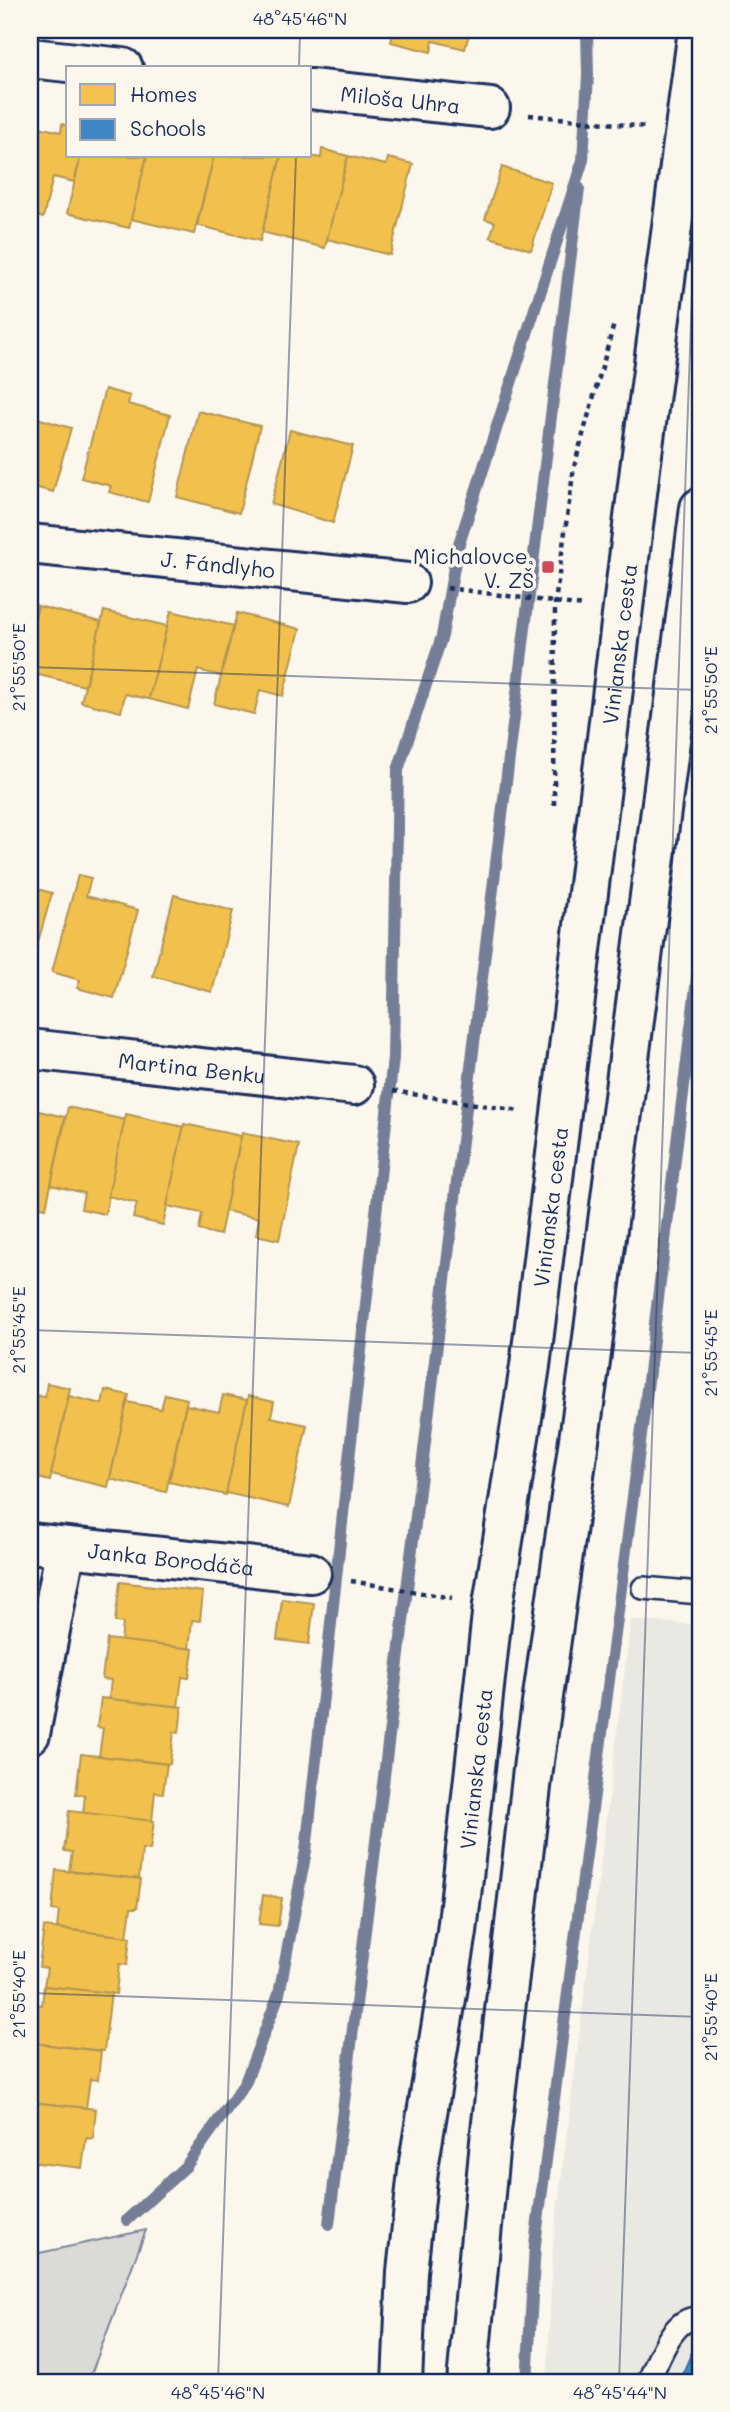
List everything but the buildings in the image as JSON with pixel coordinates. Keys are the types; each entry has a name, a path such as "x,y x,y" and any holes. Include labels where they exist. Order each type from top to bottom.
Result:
{"main road":[{"name":"Vinianska cesta","path":"402,2382 407,2272 419,2162 457,1932 494,1605 535,1325 640,469 698,30"},
{"path":"30,58 104,66"},
{"name":"Miloša Uhra","path":"312,89 490,108"},
{"path":"467,2382 491,2131 534,1761 590,1361 700,508"},
{"name":"J. Fándlyho","path":"30,544 408,583"},
{"name":"Martina Benku","path":"30,1049 354,1085"},
{"path":"30,1734 48,1545"},
{"name":"Janka Borodáča","path":"48,1545 311,1573"}],"lane":[{"path":"643,1588 700,1593"},
{"path":"649,2382 675,2327 694,2318 700,2319"}],"path":[{"path":"536,116 622,125"},
{"path":"467,590 555,603"},
{"path":"415,1094 501,1108"},
{"path":"365,1583 433,1595"}],"shaded area":[{"path":"631,1620 700,1625 700,2382 547,2382 553,2245"},
{"path":"146,2230 88,2382 30,2382 30,2255"}],"waterway":[{"path":"127,2220 186,2166 245,2083 279,1994 306,1851 393,1058 398,770 442,636 457,550 583,160 588,75 587,30"},
{"path":"329,2224 579,188"},
{"path":"527,2382 535,2244 645,1405 700,954"}],"place":[{"name":"Michalovce, V. ZŠ","path":"548,567"}]}
